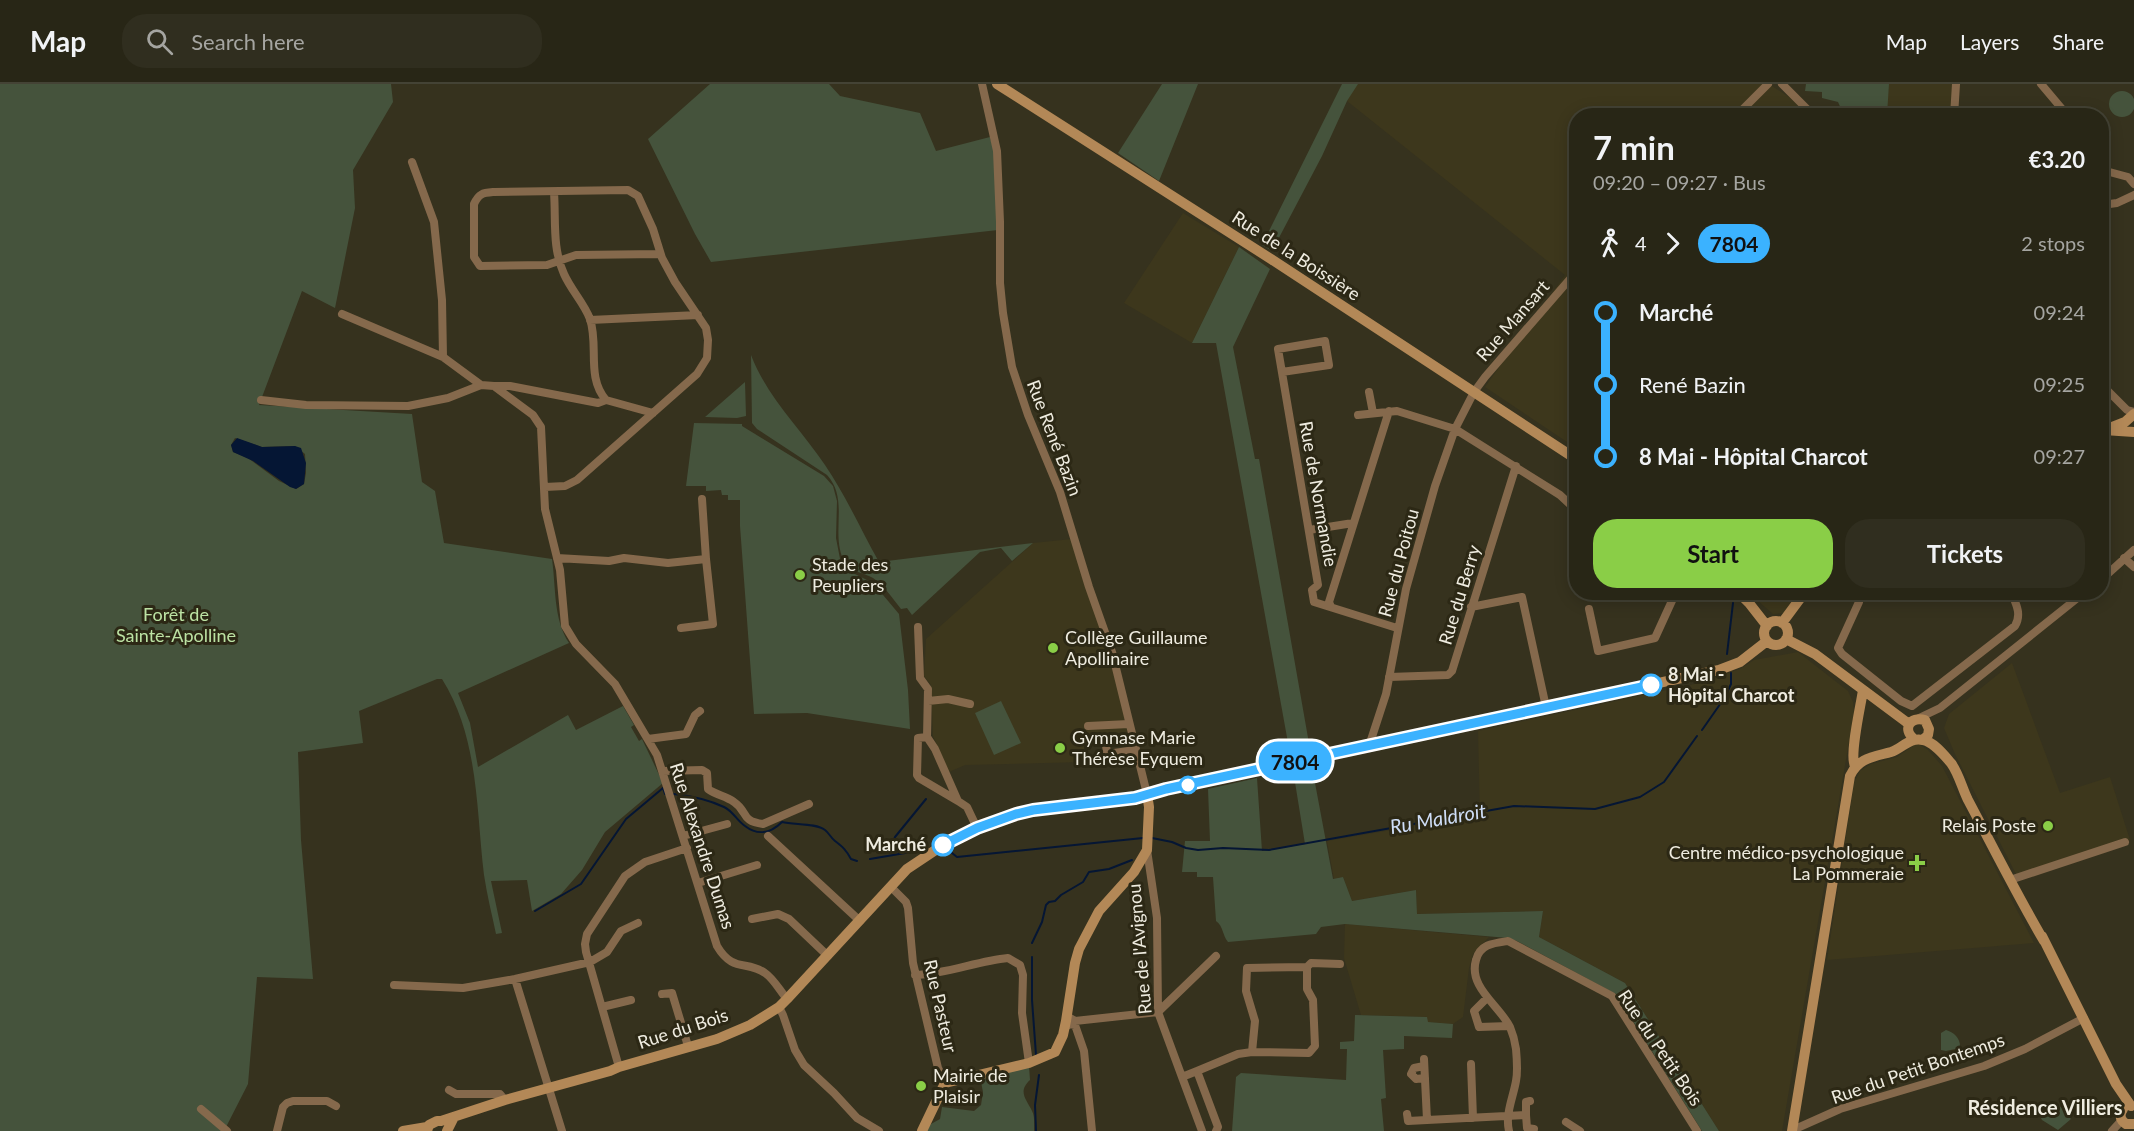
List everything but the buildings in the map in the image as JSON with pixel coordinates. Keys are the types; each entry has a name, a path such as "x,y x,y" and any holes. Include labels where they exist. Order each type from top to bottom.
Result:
{"street":[{"name":"Rue René Bazin","path":"982,84 998,159 1000,283 1004,324 1012,367 1028,415 1060,492 1112,652 1147,794"},
{"path":"1744,108 1768,84"},
{"path":"1782,84 1806,108"},
{"path":"1954,108 1956,84"},
{"path":"2041,84 2061,108"},
{"name":"Rue de la Boissière","path":"1004,86 1569,454"},
{"path":"412,162 434,222 442,300 443,357"},
{"path":"2109,172 2128,177 2134,184"},
{"path":"545,487 565,486 577,480 698,374 707,358 706,328 675,282 660,254 653,229 638,196 633,192 628,190 494,192 482,193 477,197 474,204 474,256 480,266 547,264 576,255 660,254"},
{"path":"555,192 555,243 564,273 590,320 595,379 601,394 606,400 653,413"},
{"path":"2109,204 2134,195"},
{"name":"Rue Mansart","path":"1474,392 1569,280"},
{"path":"342,314 443,357 481,385"},
{"path":"590,320 698,315"},
{"name":"Rue de Normandie","path":"1282,372 1329,364 1325,341 1278,349 1318,585 1312,590 1314,602 1397,628"},
{"path":"261,400 306,405 408,406 448,398 481,385 510,386 598,403 606,400"},
{"name":"Rue Alexandre Dumas","path":"494,386 533,415 541,427 545,509 557,558 565,626 576,644 615,684 648,739 663,771 717,946 722,954 732,962 765,972 783,1003 783,1016 795,1050 804,1065 857,1118 879,1131"},
{"path":"1369,392 1373,413"},
{"name":"Rue du Poitou","path":"1369,746 1383,704 1406,589 1428,509 1455,429 1474,392"},
{"path":"2109,392 2127,410 2134,413 2126,430 2109,431"},
{"path":"1331,607 1329,602 1389,411"},
{"path":"1358,415 1397,411 1455,429 1516,466 1569,503"},
{"name":"Rue du Berry","path":"1389,676 1448,675 1452,671 1516,466"},
{"path":"681,628 713,624 702,499"},
{"path":"1309,530 1353,523"},
{"path":"2109,572 2134,550"},
{"path":"557,558 609,561 624,558 668,563 706,559"},
{"path":"2124,558 2134,567"},
{"path":"1318,585 1333,590"},
{"path":"1471,608 1522,597 1546,707"},
{"path":"1589,609 1598,651 1655,638 1672,600"},
{"path":"1746,600 1767,626"},
{"path":"1782,623 1799,600"},
{"path":"1859,602 1838,648 1842,654 1906,704 1914,706 2016,626 2019,617 2014,600"},
{"path":"1792,1130 1850,776 1855,766 1865,758 1894,751 1983,672 2075,600"},
{"path":"1773,622 1782,623 1787,629 1786,639 1777,645 1767,641 1764,632 1773,622"},
{"path":"918,627 920,678 928,689 927,737 935,749 958,801"},
{"path":"1786,639 1815,654 1956,763 2116,1084 2128,1110 2126,1124 2134,1124"},
{"name":"Rue du Bois","path":"403,1131 427,1129 432,1123 445,1128 454,1117 505,1100 610,1071 750,1025 783,1003 907,870 921,858 977,828 1000,819 1033,810 1135,798 1719,670 1740,662 1767,641"},
{"path":"1972,660 1983,672"},
{"path":"1855,766 1852,762 1853,752 1863,690"},
{"path":"928,701 948,699 970,704"},
{"path":"1917,732 1940,708"},
{"name":"Rue Alexandre Dumas","path":"648,739 686,734 695,715 700,711"},
{"path":"1088,726 1129,724"},
{"path":"927,737 918,738 917,775 967,807 977,828"},
{"path":"1106,745 1108,758 1135,750"},
{"path":"663,771 702,770 707,773 708,789 737,804 747,820 756,823 764,824 809,804"},
{"path":"922,1131 945,1083 1029,1063 1054,1052 1065,1027 1079,949 1100,911 1134,872 1146,850 1149,807 1147,794"},
{"path":"683,836 727,824"},
{"path":"768,836 860,921"},
{"path":"2013,879 2125,842"},
{"path":"619,1067 585,944 587,934 626,876 645,862 687,848"},
{"name":"Rue de l'Avignou","path":"1146,850 1156,918 1158,1012 1202,1131"},
{"path":"698,883 757,865"},
{"name":"Rue Pasteur","path":"891,887 908,908 915,975 935,1060 945,1083"},
{"path":"752,919 778,915 789,919 828,956"},
{"path":"394,985 463,987 515,979 590,962 607,952 621,931 638,923"},
{"name":"Rue du Petit Bois","path":"1509,1131 1508,1117 1516,1084 1516,1049 1509,1026 1478,984 1473,969 1477,954 1490,943 1508,941 1612,996 1697,1131"},
{"path":"1068,1014 1071,1020 1087,1020 1158,1012 1216,956"},
{"path":"915,975 1008,957 1020,965 1023,975 1022,1013 1029,1063"},
{"path":"1252,1052 1255,1021 1246,991 1247,968 1307,967 1311,963 1340,964"},
{"path":"1182,1077 1238,1054 1252,1052 1309,1053 1315,1046 1313,1000 1308,989 1307,967"},
{"path":"515,979 562,1131"},
{"path":"662,994 672,993 688,1046"},
{"path":"1487,998 1474,1011 1479,1027 1509,1026"},
{"path":"602,1007 630,1000"},
{"name":"Rue du Petit Bontemps","path":"1792,1130 1840,1109 1984,1066 2025,1049 2084,1018"},
{"path":"1079,1036 1081,1026 1087,1020"},
{"path":"1065,1027 1070,1024 1075,1025 1084,1051 1092,1131"},
{"path":"1425,1078 1416,1080 1411,1074 1414,1068 1424,1063 1425,1078 1427,1120"},
{"path":"1471,1064 1473,1118"},
{"path":"1197,1071 1218,1127 1216,1131"},
{"name":"Rue du Bois","path":"449,1090 456,1094 500,1094 505,1100"},
{"path":"278,1131 283,1107 287,1103 327,1101 336,1106"},
{"path":"1530,1101 1526,1102 1527,1128 1534,1129"},
{"path":"201,1109 227,1131"},
{"path":"2112,1131 2128,1110"},
{"path":"1407,1114 1408,1121 1526,1115"},
{"path":"1566,1122 1580,1131"}],"shaded area":[{"path":"1355,84 1769,84 1801,108 1569,108 1569,443 1485,387 1565,275 1347,101"},
{"path":"1889,84 1953,84 1951,108 1887,108"},
{"path":"1183,213 1239,247 1192,343 1124,303"},
{"name":"Collège Guillaume Apollinaire","path":"1072,539 1110,660 1129,732 1085,736 1084,762 965,765 949,772 933,736 931,685 924,676 926,639 1033,543"},
{"path":"1757,600 1794,600 1784,613 1773,614"},
{"path":"1798,652 1848,691 1853,702 1854,713 1782,1131 1719,1131 1625,983 1539,937 1543,911 1417,914 1416,890 1352,901 1343,877 1334,879 1327,841 1480,815 1478,731 1695,684 1740,669 1754,660"},
{"path":"2012,663 2060,793 2110,777 2130,840 2018,878 1944,728 1949,714"},
{"name":"Centre médico-psychologique La Pommeraie","path":"1917,743 1928,750 1942,766 2034,943 1827,960 1854,783 1860,771 1871,764 1897,757"},
{"path":"1345,924 1489,937 1473,954 1463,1017 1453,1024 1427,1022 1427,1017 1361,1015 1344,958"}],"green space":[{"name":"Forêt de Sainte-Apolline","path":"0,84 391,84 393,102 353,170 355,208 335,308 302,291 259,405 412,414 422,482 435,491 444,543 552,559 560,624 569,643 458,693 470,723 478,767 568,715 576,730 623,706 634,725 631,727 639,741 642,739 663,783 605,832 582,870 561,894 532,911 527,880 491,881 502,933 496,934 484,875 474,774 469,750 463,725 442,679 359,711 363,743 298,752 301,840 313,979 257,977 248,1084 224,1131 0,1131","holes":["235,438 262,447 295,446 305,454 304,484 296,489 279,481 248,458 233,452 231,445"]},
{"path":"710,84 829,84 840,96 920,113 936,151 990,137 994,151 998,230 711,262 648,139"},
{"path":"1162,84 1198,84 1159,181 1118,153"},
{"path":"1342,84 1358,84 1347,101 1322,156 1272,251 1262,245"},
{"path":"1806,84 1889,84 1887,108 1841,108 1838,102 1822,98 1822,92 1805,91"},
{"path":"2122,91 2131,95 2135,104 2131,113 2122,117 2113,113 2109,104 2113,95"},
{"path":"1239,247 1270,269 1233,347 1255,459 1259,459 1310,749 1290,754 1216,343 1192,343"},
{"path":"751,355 775,399 833,477 879,562 1033,543 1012,561 1001,548 980,552 912,615 907,608 901,609 877,581 848,567 845,563 840,548 837,494 834,484 827,475 757,429 752,423"},
{"path":"745,382 746,416 705,417"},
{"name":"Stade des Peupliers","path":"694,423 742,424 824,476 833,486 837,501 836,538 841,564 847,570 873,583 899,614 910,729 807,713 754,714 740,500 728,500 728,495 722,495 721,490 706,491 706,486 686,486"},
{"path":"1001,701 1021,743 994,755 975,713"},
{"path":"1312,767 1333,879 1343,877 1352,901 1416,890 1417,914 1543,911 1539,937 1625,983 1719,1131 1702,1131 1616,994 1517,941 1508,938 1345,924 1321,927 1316,934 1228,942 1216,921 1213,877 1197,877 1197,872 1182,872 1185,841 1210,841 1208,789 1257,778 1262,851 1305,844 1293,770"},
{"path":"1355,1015 1427,1017 1428,1022 1453,1024 1452,1038 1404,1036 1404,1049 1383,1050 1386,1098 1381,1099 1384,1131 1232,1131 1236,1077 1241,1073 1346,1080 1347,1049 1340,1049 1340,1042 1354,1041"},
{"path":"1946,1030 1956,1036 1960,1048 1941,1050 1941,1033"},
{"path":"1029,1066 1030,1080 1024,1092 1034,1115 1034,1131 926,1131 931,1124 940,1119 942,1107 974,1111 981,1105 983,1092 980,1077"},
{"path":"2058,1104 2071,1119 2058,1130 2042,1120 2039,1114"}],"water":[{"path":"237,438 262,447 295,446 301,448 306,463 304,484 296,489 290,487 253,461 233,452 231,445"}],"waterway":[{"name":"Ru Maldroit","path":"1727,654 1733,603"},
{"name":"Ru Maldroit","path":"1726,695 1731,684 1731,673"},
{"name":"Ru Maldroit","path":"1702,730 1723,700"},
{"name":"Ru Maldroit","path":"1152,838 1198,850 1223,848 1269,850 1514,806 1595,809 1640,797 1664,782 1697,736"},
{"path":"535,911 581,884 626,819 663,788 667,794"},
{"path":"674,794 699,798 724,807 742,824 755,831 769,831 782,822 821,828 844,849 851,859 857,861"},
{"path":"900,854 893,842 895,837 926,799"},
{"path":"947,849 957,857 1143,838"},
{"path":"870,859 911,852"},
{"name":"Ru Maldroit","path":"1032,943 1049,902 1055,901 1083,882 1089,872 1109,869 1132,860"},
{"name":"Ru Maldroit","path":"1032,957 1036,1055"},
{"name":"Ru Maldroit","path":"1036,1131 1035,1105 1039,1075"}],"bus line":[{"name":"7804","path":"943,845 993,821 1033,810 1135,798 1166,789 1651,685"}],"place":[{"name":"Stade des Peupliers","path":"800,575"},
{"name":"Collège Guillaume Apollinaire","path":"1053,648"},
{"name":"8 Mai - Hôpital Charcot","path":"1651,685"},
{"name":"Gymnase Marie Thérèse Eyquem","path":"1060,748"},
{"name":"Relais Poste","path":"2048,826"},
{"name":"Marché","path":"943,845"},
{"name":"Centre médico-psychologique La Pommeraie","path":"1917,863"},
{"name":"Mairie de Plaisir","path":"921,1086"}],"district":[{"name":"Résidence Villiers","path":"2045,1108"}]}
